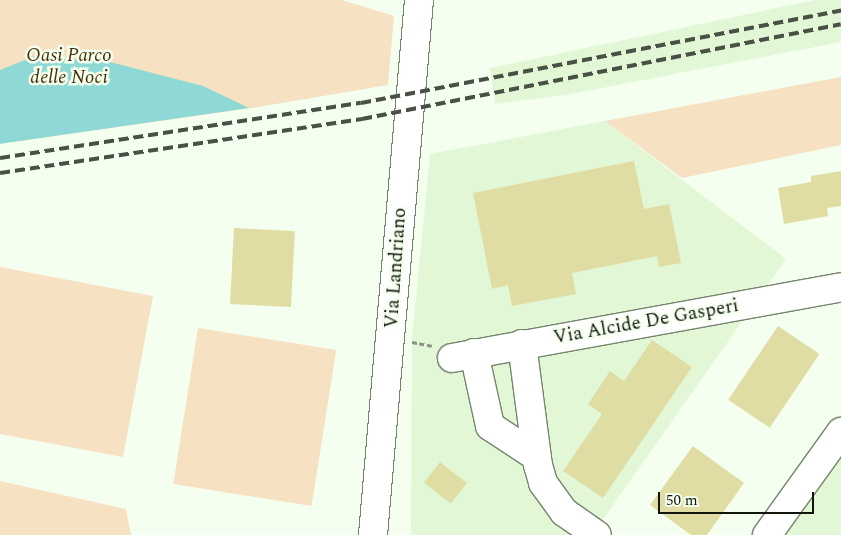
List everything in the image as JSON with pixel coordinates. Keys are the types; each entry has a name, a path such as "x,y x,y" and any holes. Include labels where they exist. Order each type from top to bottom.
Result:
{"street":[{"name":"Via Landriano","path":"373,535 419,0"},
{"name":"Via Alcide De Gasperi","path":"463,356 841,288"},
{"path":"522,344 537,457 548,492 564,512 597,535"},
{"path":"463,356 490,426 537,457"},
{"path":"767,535 841,432"}],"path":[{"path":"408,342 442,348 463,356"}],"shaded area":[{"path":"815,0 841,0 841,42 566,95 495,104 490,68"},
{"path":"605,121 786,259 592,535 411,535 412,339 430,154"},
{"path":"841,444 841,535 776,535"}],"green space":[{"name":"Oasi Parco delle Noci","path":"0,0 342,0 394,16 388,85 188,119 0,144"},
{"path":"841,77 841,145 682,178 605,121"},
{"path":"0,267 153,296 123,457 0,434"},
{"path":"198,328 336,350 312,506 173,484"},
{"path":"0,481 126,509 131,535 0,535"}],"water":[{"path":"35,56 110,62 203,86 249,108 0,144 0,70"}],"pier":[{"path":"252,108 250,111 0,146 0,144"}],"building":[{"path":"634,161 644,209 669,204 681,263 659,267 657,256 572,273 576,294 512,306 508,285 492,289 473,193"},
{"path":"841,171 841,206 827,208 828,216 784,224 778,188 811,182 811,176"},
{"path":"234,228 295,231 291,307 230,304"},
{"path":"778,326 819,354 770,428 728,400"},
{"path":"652,340 692,367 603,498 563,471 602,414 588,404 610,371 624,381"},
{"path":"693,446 744,483 707,535 691,535 650,505"},
{"path":"440,462 467,483 451,503 424,482"}],"railway":[{"path":"0,158 361,103 841,11"},
{"path":"0,173 362,119 841,24"}]}
